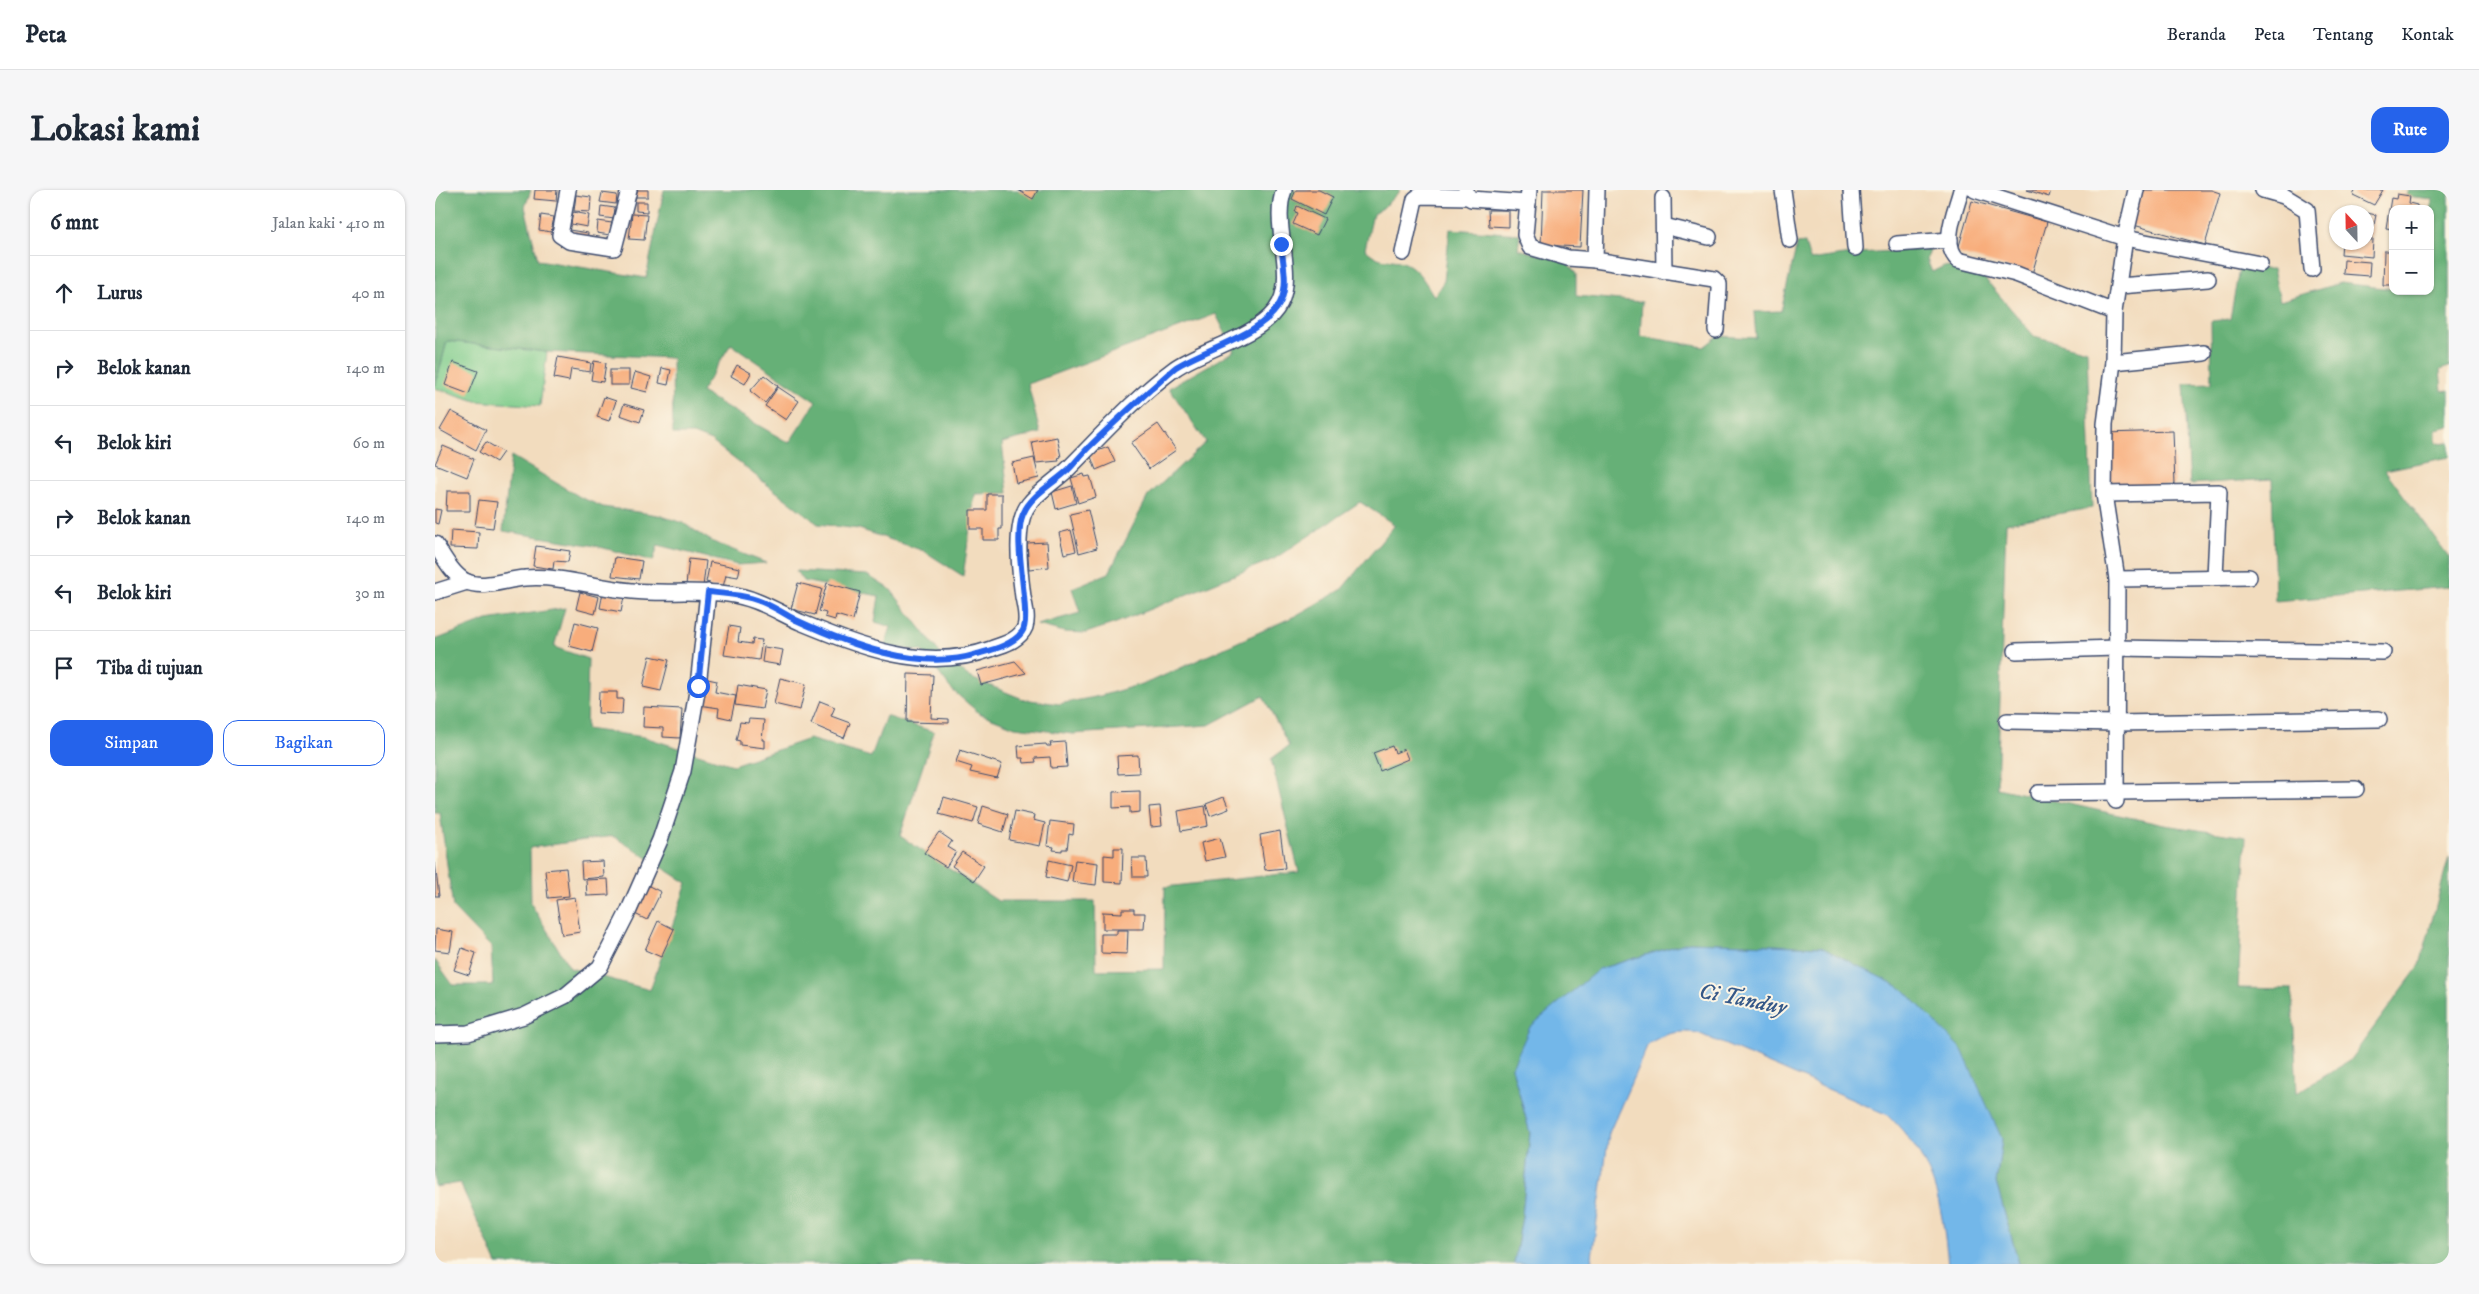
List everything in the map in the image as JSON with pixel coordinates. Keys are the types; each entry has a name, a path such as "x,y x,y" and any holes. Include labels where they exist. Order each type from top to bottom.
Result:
{"street":[{"path":"568,190 560,235 569,241 614,248 629,190"},
{"path":"435,592 467,582 487,584 523,578 553,578 630,591 730,594 762,602 797,620 854,644 898,656 937,659 975,655 1013,641 1022,632 1027,619 1021,582 1019,536 1022,516 1029,504 1067,470 1114,421 1176,368 1242,336 1263,321 1280,304 1286,284 1281,244 1281,199 1284,190"},
{"path":"1595,260 1597,190"},
{"path":"1783,190 1790,240"},
{"path":"1851,190 1855,248"},
{"path":"1961,190 1949,240 1950,249 1958,260 2015,274 2113,312"},
{"path":"1975,190 2125,238 2260,264"},
{"path":"2116,796 2117,579 2105,494 2105,424 2113,362 2113,312 2119,286 2125,238 2136,190"},
{"path":"2263,190 2285,193 2307,210 2312,269"},
{"path":"1403,253 1415,199 1419,196 1467,194 1529,197 1525,234 1530,247 1568,258 1595,260 1664,272 1710,277 1717,281 1719,289 1716,330"},
{"path":"1663,198 1664,272"},
{"path":"1663,226 1709,237"},
{"path":"1897,244 1949,240"},
{"path":"2119,286 2208,279"},
{"path":"2113,362 2204,354"},
{"path":"2105,494 2219,492 2215,577"},
{"path":"435,544 451,568 467,582"},
{"path":"2117,579 2249,577"},
{"path":"435,1034 467,1033 524,1016 565,996 599,967 629,910 660,840 683,771 698,686 708,592"},
{"path":"2015,651 2116,648 2383,652"},
{"path":"2007,721 2117,723 2379,718"},
{"path":"2038,794 2116,796 2356,789"}],"green space":[{"path":"435,190 531,190 525,207 538,260 646,278 664,190 1401,190 1383,208 1373,214 1365,249 1382,259 1399,261 1410,266 1422,277 1434,296 1444,281 1450,229 1520,234 1518,249 1567,262 1576,274 1576,296 1642,302 1640,336 1704,347 1718,336 1756,338 1754,312 1781,311 1797,244 1805,243 1810,260 1858,253 1930,249 1927,260 1932,272 1944,266 1981,274 2034,336 2087,350 2092,508 2006,523 1997,788 2164,825 2246,837 2238,988 2292,989 2297,1093 2349,1061 2420,965 2449,857 2449,1264 2019,1264 1996,1183 2002,1139 1821,947 1689,942 1599,969 1512,1067 1530,1133 1522,1217 1514,1264 497,1264 460,1183 435,1187 435,960 453,985 493,985 491,947 453,908 440,813 435,813 435,640 487,620 565,608 554,647 588,659 586,729 644,737 733,765 809,739 871,757 886,716 934,732 900,836 998,901 1095,901 1096,970 1164,969 1165,887 1299,872 1271,759 1289,746 1263,696 1209,725 1073,734 1015,727 979,713 951,689 922,651 885,646 891,627 875,622 879,596 803,581 796,571 867,575 891,590 943,657 971,678 1023,699 1059,704 1100,696 1152,681 1295,616 1341,590 1395,525 1360,502 1274,559 1116,623 1086,633 1064,632 1037,625 1080,613 1072,588 1109,573 1148,496 1206,442 1169,388 1234,351 1216,314 1028,384 1040,433 1002,443 1008,493 975,494 963,576 924,551 859,529 818,524 711,441 693,434 673,434 672,358 547,352 447,341 435,386","holes":["731,344 816,402 789,443 701,392","613,836 687,883 650,990 570,968 531,904 530,848"]},
{"path":"2408,190 2449,190 2449,367 2440,370 2442,391 2449,390 2449,426 2436,429 2436,443 2449,442 2449,457 2385,470 2449,557 2449,587 2275,601 2272,479 2190,484 2184,384 2212,383 2211,321 2230,319 2239,269 2273,269 2280,301 2340,283 2389,289 2389,295 2434,295 2434,205 2432,205 2432,199 2406,196"},
{"path":"447,341 547,352 540,406 476,401 435,388"},
{"path":"511,456 580,497 603,507 658,515 683,523 713,542 766,563 737,565 658,545 653,561 596,546 503,531"}],"water":[{"name":"Ci Tanduy","path":"1689,942 1821,947 1903,989 1962,1050 2002,1139 1996,1183 2019,1264 1948,1264 1943,1221 1933,1183 1916,1149 1904,1132 1888,1115 1698,1033 1684,1032 1660,1037 1648,1044 1609,1133 1591,1264 1514,1264 1522,1217 1530,1133 1512,1067 1530,1027 1599,969"}],"building":[{"path":"535,190 557,190 556,201 534,199"},
{"path":"636,190 648,190 648,197 635,197"},
{"path":"1018,190 1038,190 1033,199"},
{"path":"1296,190 1319,190 1333,197 1324,215 1292,199"},
{"path":"1543,190 1583,190 1580,247 1541,245"},
{"path":"2027,190 2051,190 2049,197"},
{"path":"2140,190 2211,190 2220,193 2205,245 2130,224"},
{"path":"2356,190 2383,190 2374,205 2353,195"},
{"path":"602,193 617,195 616,204 600,202"},
{"path":"2397,194 2410,196 2409,203 2417,205 2390,205 2391,198 2396,199"},
{"path":"576,195 591,197 590,212 574,211"},
{"path":"1972,201 2047,222 2032,274 1957,253"},
{"path":"636,202 647,202 647,212 636,211"},
{"path":"601,206 615,208 614,219 600,217"},
{"path":"1297,206 1325,219 1317,235 1293,224 1298,213 1295,212"},
{"path":"1488,210 1509,210 1509,227 1489,226"},
{"path":"2389,210 2389,228 2386,228"},
{"path":"573,212 589,215 587,227 571,224"},
{"path":"632,214 647,215 644,240 629,239"},
{"path":"541,215 554,217 551,232 539,230"},
{"path":"598,221 612,223 610,235 597,233"},
{"path":"569,230 588,233 587,241 568,239"},
{"path":"2341,250 2372,250 2372,257 2341,254"},
{"path":"2384,251 2389,251 2389,285 2383,285"},
{"path":"2344,260 2370,262 2369,276 2343,274"},
{"path":"558,357 591,363 590,372 571,369 569,381 554,378"},
{"path":"594,361 606,363 603,382 591,380"},
{"path":"453,362 478,371 469,394 445,385"},
{"path":"737,365 751,373 745,384 731,376"},
{"path":"662,368 671,370 668,385 659,383"},
{"path":"610,370 629,370 629,385 610,385"},
{"path":"635,372 651,377 647,392 631,388"},
{"path":"764,375 778,386 765,403 750,391"},
{"path":"778,387 799,401 786,420 765,406"},
{"path":"604,397 616,401 609,421 597,417"},
{"path":"624,404 644,410 640,422 620,415"},
{"path":"451,411 486,430 476,450 440,430"},
{"path":"1158,424 1176,450 1149,469 1131,443"},
{"path":"2173,431 2175,485 2107,488 2105,433"},
{"path":"1057,437 1061,457 1058,458 1059,461 1036,463 1032,442"},
{"path":"486,442 503,452 496,462 479,452"},
{"path":"443,446 474,459 467,477 435,464"},
{"path":"1108,447 1115,462 1096,470 1090,454"},
{"path":"1034,458 1039,478 1016,483 1012,463"},
{"path":"1084,474 1085,477 1090,476 1096,497 1078,503 1071,478"},
{"path":"1072,486 1076,503 1056,509 1052,492"},
{"path":"447,491 470,491 470,511 446,511"},
{"path":"987,494 1002,494 1002,529 999,529 999,540 983,540 983,529 970,529 970,510 987,510"},
{"path":"479,500 497,502 493,528 475,526"},
{"path":"435,509 441,510 438,524 435,523"},
{"path":"1088,510 1097,548 1079,553 1070,514"},
{"path":"451,530 479,532 478,549 450,548"},
{"path":"1071,530 1076,551 1064,554 1059,533"},
{"path":"1047,542 1049,567 1029,569 1027,543"},
{"path":"536,546 570,551 568,562 554,561 553,569 533,566"},
{"path":"615,557 642,561 639,579 612,576"},
{"path":"689,559 706,561 703,587 686,585"},
{"path":"710,562 740,568 738,577 726,575 723,587 709,587 710,583 706,582"},
{"path":"798,583 822,589 815,615 791,609"},
{"path":"827,583 860,592 853,620 836,615 835,620 825,617 826,613 819,611"},
{"path":"580,592 599,597 595,614 576,609"},
{"path":"603,592 624,597 621,612 600,608"},
{"path":"575,622 598,628 592,652 569,646"},
{"path":"729,626 740,628 738,642 752,644 753,639 762,640 759,660 724,655"},
{"path":"764,647 783,650 780,665 762,662"},
{"path":"650,656 669,660 661,691 643,687"},
{"path":"1015,661 1026,673 981,685 977,671"},
{"path":"908,674 933,675 931,718 949,719 949,723 907,722"},
{"path":"703,678 717,681 715,692 736,696 731,719 718,716 719,708 699,705"},
{"path":"780,678 806,684 800,710 774,704"},
{"path":"738,685 766,690 762,709 735,705"},
{"path":"599,692 617,692 617,699 623,699 622,714 598,713"},
{"path":"820,701 835,707 831,716 850,723 844,738 811,724"},
{"path":"644,707 682,709 680,738 663,737 663,728 643,727"},
{"path":"749,719 764,720 762,740 765,740 765,748 740,745 740,741 736,740 740,722 748,723"},
{"path":"1065,742 1067,767 1051,768 1050,757 1035,758 1036,762 1024,763 1023,758 1019,758 1018,746 1046,744 1051,746 1050,743"},
{"path":"1392,746 1395,753 1404,749 1408,759 1380,771 1373,753"},
{"path":"960,750 1002,764 997,778 970,772 972,767 956,762"},
{"path":"1138,755 1139,773 1118,774 1117,756"},
{"path":"1140,791 1140,812 1130,813 1130,807 1113,808 1113,792"},
{"path":"944,797 978,807 973,823 939,814"},
{"path":"1224,797 1229,809 1210,816 1206,804"},
{"path":"983,806 1008,814 1003,832 978,824"},
{"path":"1160,806 1162,826 1151,827 1149,807"},
{"path":"1205,806 1208,826 1181,831 1178,811"},
{"path":"1015,811 1034,815 1033,820 1045,823 1040,846 1009,840"},
{"path":"1050,821 1074,824 1073,835 1069,834 1067,849 1062,849 1062,851 1053,850 1054,847 1047,846"},
{"path":"1280,831 1285,868 1265,870 1260,835"},
{"path":"939,832 952,841 948,847 956,852 946,867 924,853"},
{"path":"1220,838 1225,857 1205,861 1201,843"},
{"path":"1114,848 1123,848 1122,883 1104,882 1104,855 1114,856"},
{"path":"962,852 984,866 974,881 952,866"},
{"path":"1132,858 1146,858 1147,877 1133,877"},
{"path":"1049,860 1071,865 1067,882 1046,877"},
{"path":"1075,860 1098,863 1096,885 1072,882"},
{"path":"603,861 604,877 582,879 581,862"},
{"path":"435,863 439,896 435,896"},
{"path":"566,868 569,896 548,898 545,870"},
{"path":"608,879 609,895 587,896 586,880"},
{"path":"647,885 661,892 647,920 633,913"},
{"path":"575,897 580,932 562,935 556,900"},
{"path":"1122,909 1134,909 1134,913 1145,913 1144,929 1103,929 1103,912 1122,913"},
{"path":"658,921 674,929 661,957 645,950"},
{"path":"436,929 453,932 450,952 435,950"},
{"path":"1117,930 1128,930 1127,954 1101,953 1101,934 1117,934"},
{"path":"462,948 476,953 469,975 454,970"}],"route":[{"path":"698,686 708,592 730,594 762,602 797,620 854,644 898,656 919,659 975,655 1013,641 1026,626 1027,619 1021,582 1019,536 1022,516 1029,504 1067,470 1114,421 1176,368 1242,336 1263,321 1280,304 1286,284 1281,244"}]}
